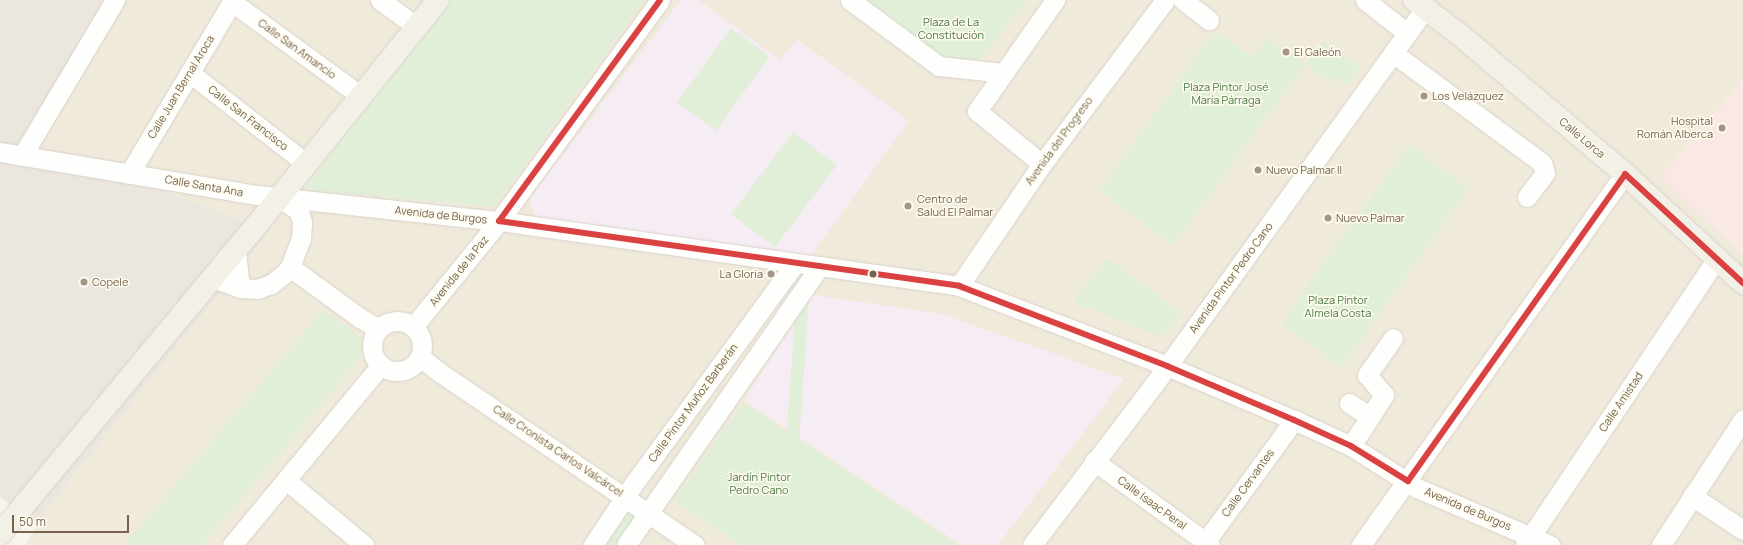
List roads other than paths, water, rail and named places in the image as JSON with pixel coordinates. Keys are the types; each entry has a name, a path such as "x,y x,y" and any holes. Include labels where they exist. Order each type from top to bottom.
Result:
{"main road":[{"path":"0,534 280,198 438,0"},
{"name":"Calle Lorca","path":"1420,4 1625,174 1743,284"}],"street":[{"path":"22,156 115,0"},
{"path":"380,0 417,26"},
{"name":"Avenida de la Paz","path":"413,326 499,221 660,0"},
{"path":"850,0 939,66 1004,73"},
{"path":"1042,164 977,111 1055,0"},
{"name":"Avenida del Progreso","path":"959,286 1042,164 1165,0"},
{"path":"1184,0 1209,20"},
{"path":"1365,0 1407,33"},
{"name":"Calle Juan Bernal Aroca","path":"129,174 233,1"},
{"name":"Calle San Amancio","path":"233,1 361,96"},
{"name":"Avenida Pintor Pedro Cano","path":"1032,545 1167,366 1393,53 1407,33 1420,4"},
{"path":"1393,53 1542,163 1545,173 1527,197"},
{"name":"Calle San Francisco","path":"190,73 307,164"},
{"name":"Calle Santa Ana","path":"0,152 280,198"},
{"path":"1361,545 1625,174"},
{"path":"213,278 240,288 257,289 271,284 290,267 301,238 302,222 299,211 280,198"},
{"name":"Avenida de Burgos","path":"280,198 318,204 499,221 959,286 1167,366 1294,420 1351,446 1408,480 1417,488 1528,541 1550,545"},
{"path":"302,222 318,204"},
{"path":"236,251 240,288"},
{"name":"Calle Amistad","path":"1528,541 1716,258"},
{"name":"Calle Pintor Muñoz Barberán","path":"593,545 795,263"},
{"path":"626,545 820,266"},
{"path":"290,267 360,318 379,329"},
{"path":"395,321 413,326 422,340 420,357 413,366 402,371 391,371 381,365 372,348 379,329 395,321"},
{"path":"1351,446 1384,395 1367,375 1393,338"},
{"name":"Calle Cronista Carlos Valcárcel","path":"420,357 439,372 627,497 695,545"},
{"path":"232,545 381,365"},
{"path":"1349,403 1369,416"},
{"name":"Calle Cervantes","path":"1206,544 1294,420"},
{"path":"1660,545 1692,496 1740,431"},
{"name":"Calle Isaac Peral","path":"1094,461 1206,544"},
{"path":"286,480 364,545"},
{"path":"1692,496 1743,530"}],"place":[{"name":"El Galeón","path":"1286,52"},
{"name":"Los Velázquez","path":"1424,96"},
{"name":"Hospital Román Alberca","path":"1722,128"},
{"name":"Nuevo Palmar II","path":"1258,170"},
{"name":"Centro de Salud El Palmar","path":"908,206"},
{"name":"Nuevo Palmar","path":"1328,218"},
{"name":"La Gloria","path":"771,274"},
{"name":"Copele","path":"84,282"}],"park label":[{"name":"Plaza de La Constitución","path":"951,29"},
{"name":"Plaza Pintor José María Párraga","path":"1226,94"},
{"name":"Plaza Pintor Almela Costa","path":"1338,307"},
{"name":"Jardín Pintor Pedro Cano","path":"759,484"}]}
